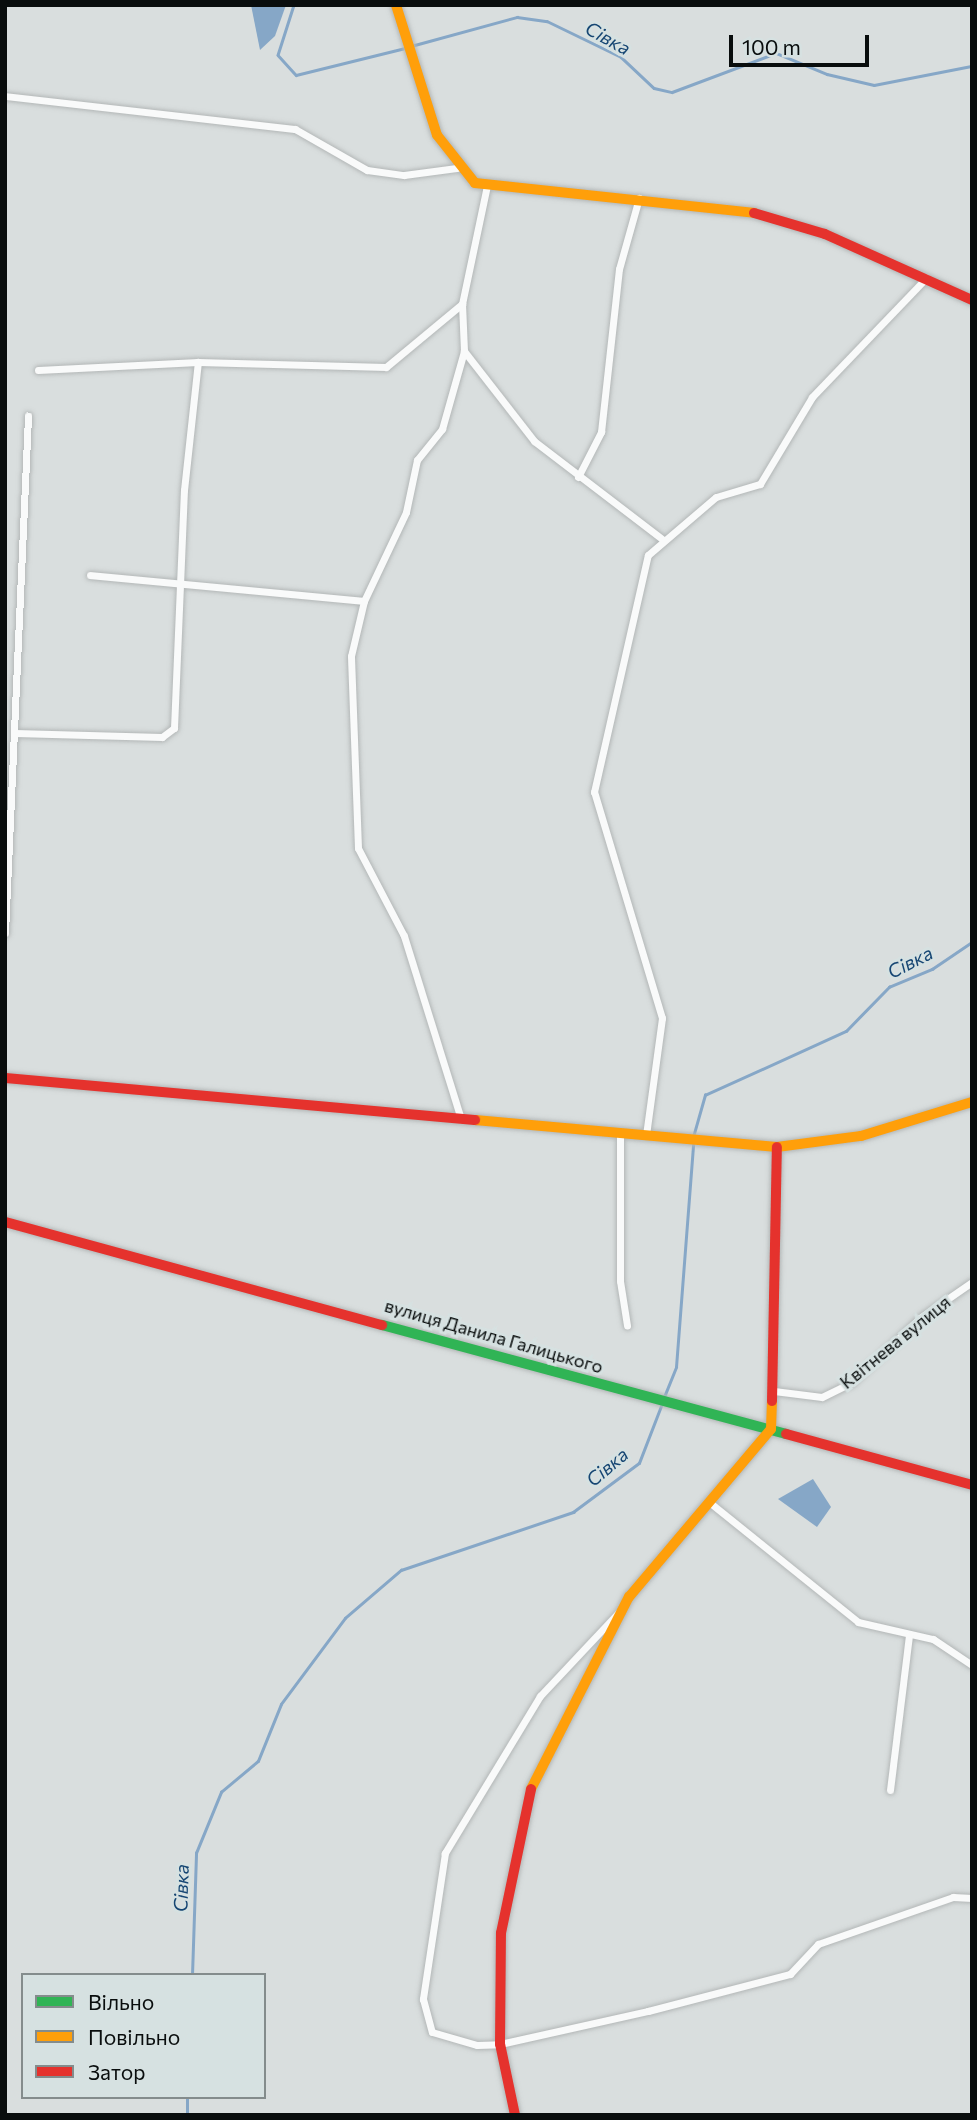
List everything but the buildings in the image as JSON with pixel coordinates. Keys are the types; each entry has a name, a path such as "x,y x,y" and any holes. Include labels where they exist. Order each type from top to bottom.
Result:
{"street":[{"path":"396,5 437,135 457,168 487,185 740,209 825,234 926,277 972,300"},
{"path":"5,96 295,129 367,170 404,175 457,168"},
{"path":"461,1119 404,936 358,848 351,656 364,601 406,512 417,460 442,429 464,351 462,304 487,185"},
{"path":"578,477 601,432 619,270 639,198"},
{"path":"646,1135 662,1018 594,792 648,555 661,538 716,497 760,484 812,397 926,277"},
{"path":"38,370 198,362 386,367 462,304"},
{"path":"464,351 534,441 661,538"},
{"path":"15,733 162,737 174,728 179,583 198,362"},
{"path":"5,933 28,416"},
{"path":"90,575 364,601"},
{"path":"5,1078 777,1147 861,1136 972,1102"},
{"path":"620,1133 620,1281 627,1325"},
{"path":"515,2115 500,2044 501,1933 523,1804 623,1610 771,1429 774,1391 777,1147"},
{"name":"вулиця Данила Галицького","path":"5,1222 972,1485"},
{"name":"Квітнева вулиця","path":"774,1391 822,1397 851,1382 920,1318 972,1282"},
{"path":"709,1502 858,1622 952,1648 972,1665"},
{"path":"623,1610 595,1631 540,1696 445,1853 424,2019 432,2032 451,2040 500,2044 790,1974 818,1944 953,1897 972,1898"},
{"path":"890,1790 909,1635"}],"water":[{"path":"251,5 286,5 275,36 260,50"},
{"path":"813,1479 831,1507 817,1527 778,1499"}],"waterway":[{"name":"Сівка","path":"294,5 278,55 296,75 405,48"},
{"name":"Сівка","path":"411,46 517,17 547,21 621,57 654,88 672,92 776,53 827,74 874,85 972,66"},
{"name":"Сівка","path":"693,1137 705,1095 846,1031 889,987 932,969 972,942"},
{"name":"Сівка","path":"664,1397 676,1367 693,1144"},
{"name":"Сівка","path":"192,1973 196,1853 221,1792 258,1761 281,1704 345,1618 401,1570 573,1512 639,1463 661,1406"},
{"name":"Сівка","path":"187,2099 187,2115"}],"traffic: fast":[{"path":"382,1325 786,1434"}],"traffic: slow":[{"path":"396,5 437,135 475,183 754,213"},
{"path":"475,1120 777,1147 861,1136 972,1102"},
{"path":"531,1789 629,1597 771,1429 772,1401"}],"traffic: jam":[{"path":"754,213 825,234 972,300"},
{"path":"5,1078 475,1120"},
{"path":"772,1401 777,1147"},
{"path":"5,1222 382,1325"},
{"path":"786,1434 972,1485"},
{"path":"515,2115 500,2044 501,1933 531,1789"}]}
